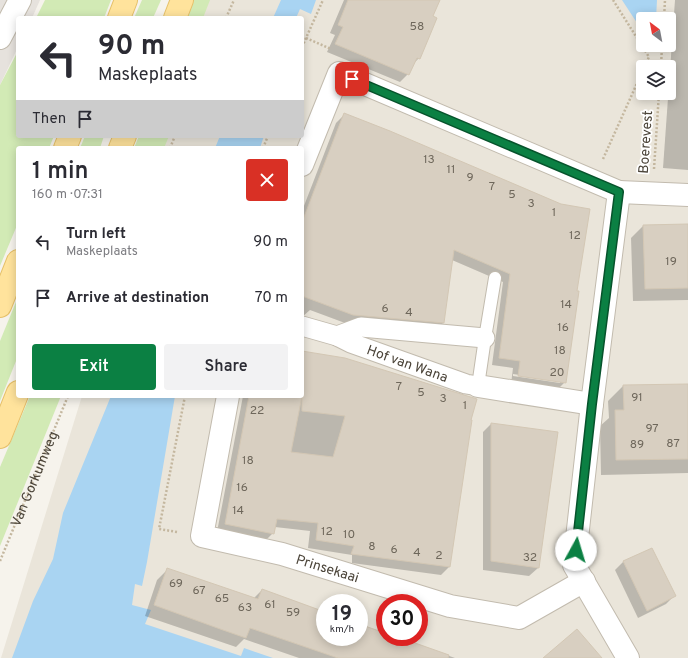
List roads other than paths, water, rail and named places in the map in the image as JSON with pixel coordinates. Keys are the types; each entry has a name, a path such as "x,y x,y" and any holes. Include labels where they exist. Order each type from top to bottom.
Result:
{"main road":[{"path":"120,16 126,0"},
{"path":"176,16 182,0"},
{"path":"0,306 16,267"},
{"path":"0,437 16,397"}],"street":[{"path":"0,38 20,0"},
{"path":"304,160 339,73 619,192 688,195"},
{"path":"619,192 592,404 574,565 628,658"},
{"name":"Hof van Wana","path":"304,327 337,336 358,346 466,384 592,404"},
{"name":"Hof van Wana","path":"337,336 361,327 485,338"},
{"name":"Prinsekaai","path":"228,398 202,536 282,554 450,606 519,618 584,581"}],"lane":[{"path":"478,386 495,278"}],"water":[{"path":"281,0 316,0 311,14 300,9 297,16 274,16"},
{"path":"622,0 657,0 656,12 636,12 636,21"},
{"path":"219,138 263,138 261,146 216,146"},
{"path":"110,398 175,398 147,562 142,586 135,584 132,605 151,610 145,624 241,656 244,648 273,658 12,658 33,601 53,559 63,513"}]}
